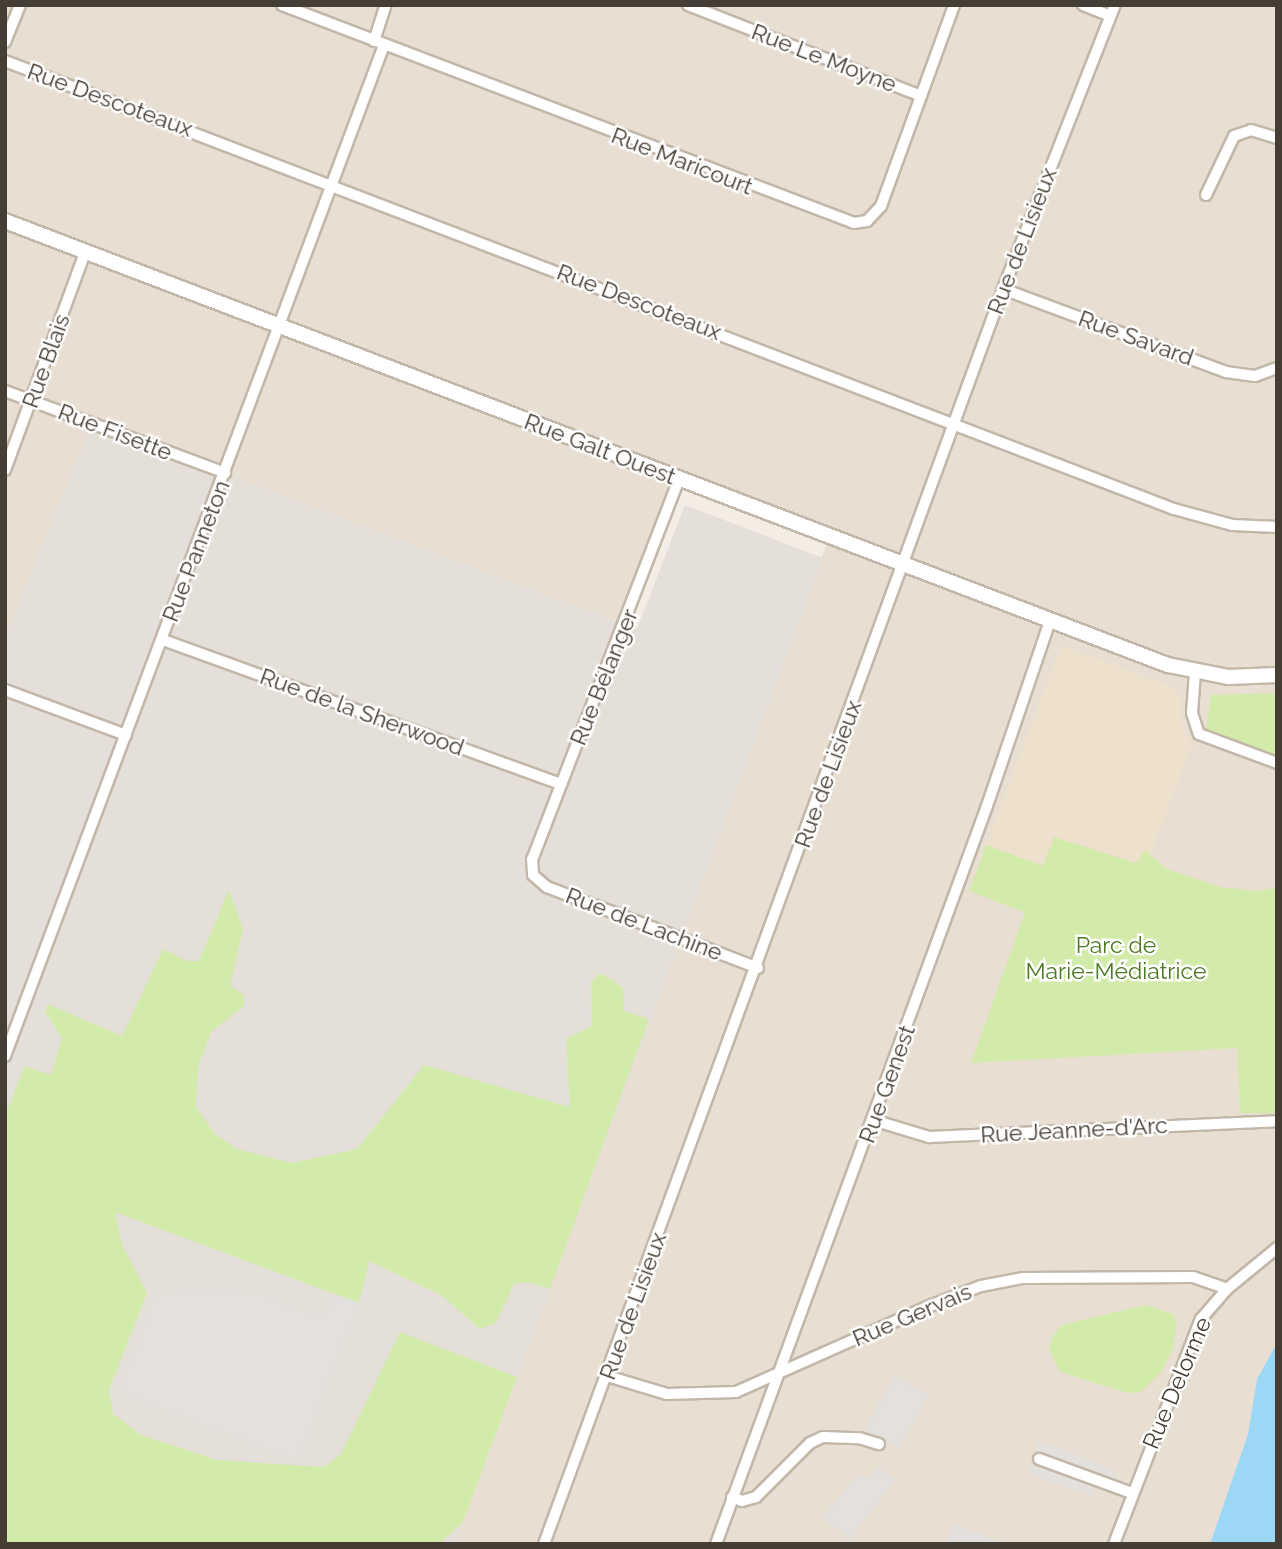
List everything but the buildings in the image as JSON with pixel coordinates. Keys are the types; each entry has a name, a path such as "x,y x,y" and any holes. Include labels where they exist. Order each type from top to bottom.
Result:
{"street":[{"path":"5,42 20,5"},
{"name":"Rue Maricourt","path":"282,5 854,223 867,221 881,206 954,5"},
{"name":"Rue Panneton","path":"5,1056 334,184 379,43 386,5"},
{"name":"Rue Le Moyne","path":"688,5 920,96"},
{"path":"1083,5 1112,10"},
{"name":"Rue de Lisieux","path":"544,1544 758,968 1003,289 1112,10"},
{"name":"Rue Descoteaux","path":"5,61 334,184 953,426 1199,517 1277,527"},
{"path":"1206,195 1234,136 1251,130 1277,138"},
{"name":"Rue Galt Ouest","path":"5,221 903,567 1050,621 1195,672 1228,677 1277,675"},
{"name":"Rue Blais","path":"5,470 85,252"},
{"name":"Rue Savard","path":"1003,289 1226,372 1255,376 1274,373"},
{"name":"Rue Fisette","path":"5,391 225,473"},
{"name":"Rue Bélanger","path":"533,875 532,859 679,479"},
{"name":"Rue Genest","path":"716,1544 873,1120 1050,621"},
{"name":"Rue de la Sherwood","path":"163,640 561,784"},
{"path":"1195,672 1192,713 1199,734 1277,763"},
{"path":"5,690 126,735"},
{"name":"Rue de Lachine","path":"533,875 547,887 758,968"},
{"name":"Rue Jeanne-d'Arc","path":"873,1120 929,1138 1277,1121"},
{"name":"Rue Delorme","path":"1114,1544 1187,1345 1201,1318 1227,1289 1277,1248"},
{"name":"Rue Gervais","path":"607,1376 655,1392 692,1396 736,1392 926,1307 981,1286 1023,1278 1193,1277 1227,1289"},
{"path":"733,1497 742,1501 756,1497 810,1443 822,1437 859,1437 879,1444"},
{"path":"1039,1459 1132,1493"}],"shaded area":[{"path":"5,5 1277,5 1277,1343 1257,1379 1248,1434 1210,1544 455,1544 829,538 679,479 625,625 92,423 5,637"},
{"path":"92,423 637,629 685,505 823,558 455,1544 120,1544 5,1501 5,637"},
{"path":"1061,645 1171,686 1180,695 1181,722 1192,744 1146,866 1053,837 1043,866 986,845"},
{"path":"199,1289 264,1295 324,1319 334,1294 359,1303 298,1461 118,1392 156,1295"},
{"path":"895,1375 929,1394 899,1449 864,1430"},
{"path":"1039,1441 1116,1470 1109,1490 1095,1485 1091,1496 1027,1473"},
{"path":"878,1467 895,1480 850,1539 823,1518 858,1473 868,1480"},
{"path":"954,1524 1008,1544 946,1544"}],"green space":[{"path":"1277,693 1277,758 1206,729 1211,695"},
{"name":"Parc de Marie-Médiatrice","path":"1054,837 1136,863 1145,850 1167,869 1221,887 1256,891 1277,888 1277,1113 1240,1113 1237,1048 971,1063 1025,912 969,891 986,845 1043,866"},
{"path":"229,890 243,929 230,986 244,995 244,1006 211,1032 198,1067 196,1107 214,1133 237,1149 292,1163 357,1149 424,1065 570,1107 566,1039 592,1026 591,982 600,973 614,981 623,988 624,1011 649,1019 550,1289 528,1282 514,1284 496,1323 480,1329 441,1295 369,1261 359,1303 115,1212 122,1244 147,1293 109,1390 113,1414 141,1435 217,1460 324,1467 341,1454 400,1332 517,1377 463,1522 439,1544 5,1544 5,1117 24,1066 51,1075 62,1038 45,1012 48,1004 122,1036 163,949 187,961 199,961"},
{"path":"1146,1305 1173,1314 1177,1325 1172,1351 1162,1371 1141,1392 1128,1393 1060,1372 1049,1349 1052,1337 1062,1325"}],"water":[{"path":"1277,1343 1277,1544 1210,1544 1248,1434 1257,1379"}]}
